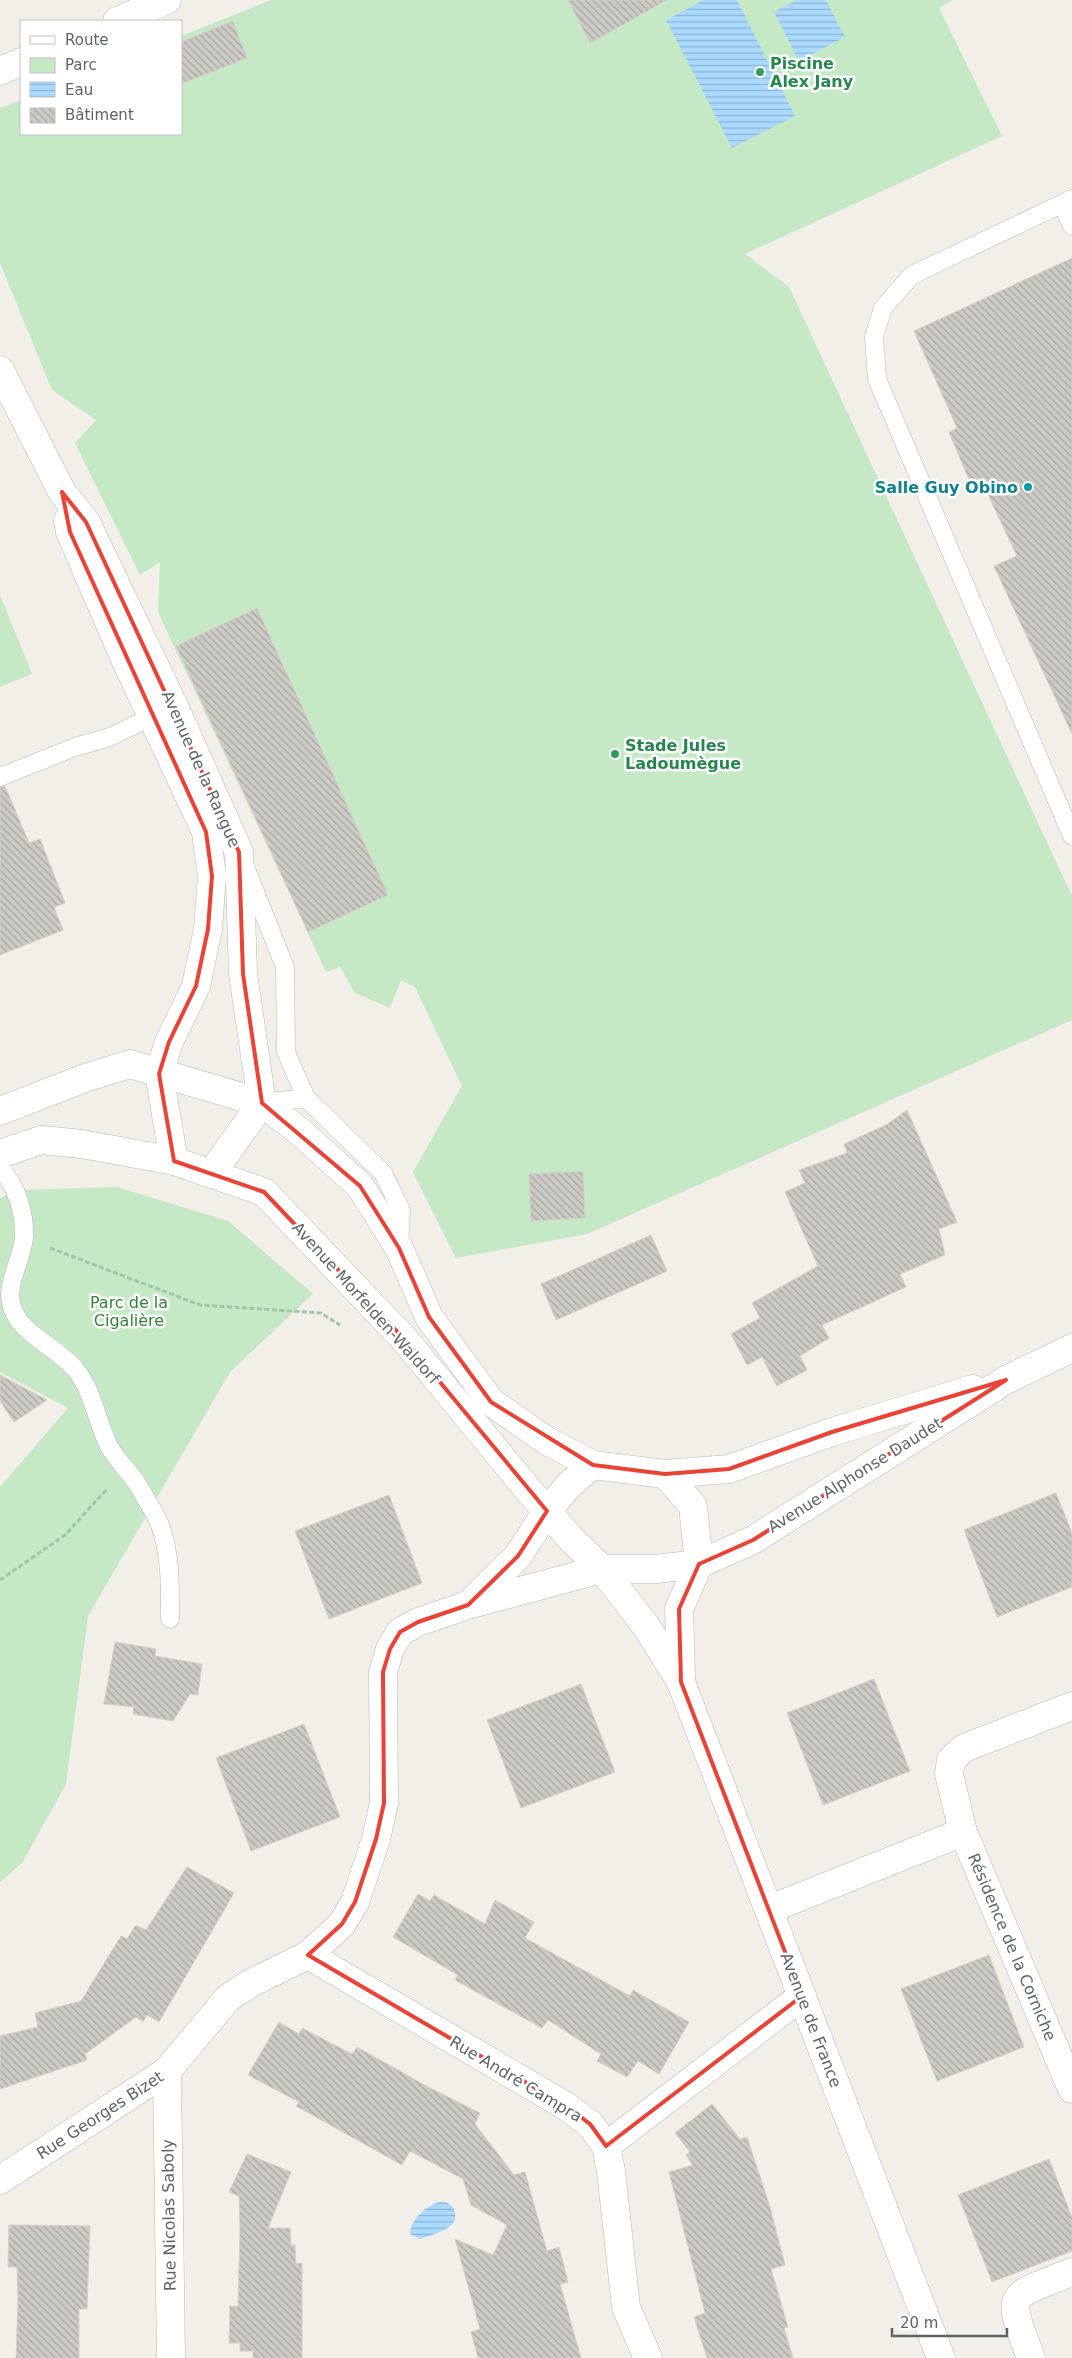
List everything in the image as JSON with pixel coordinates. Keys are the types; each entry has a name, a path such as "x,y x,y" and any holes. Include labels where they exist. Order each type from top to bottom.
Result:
{"street":[{"path":"119,20 167,0"},
{"path":"0,72 20,62"},
{"name":"Avenue de la Rangue","path":"0,370 62,492 70,532 239,852 243,974 262,1103"},
{"name":"Avenue de la Rangue","path":"163,711 206,832 212,876 208,928 196,986 169,1042 159,1074 174,1161"},
{"name":"Avenue Morfelden-Waldorf","path":"0,1111 85,1078 130,1064 262,1103 299,1131 360,1186 399,1248 429,1317 491,1402 547,1441 593,1465 665,1474"},
{"path":"211,1174 262,1103"},
{"name":"Avenue Morfelden-Waldorf","path":"0,1154 41,1140 82,1144 174,1161 264,1192 405,1340 570,1538 602,1569"},
{"name":"Avenue Alphonse Daudet","path":"700,1564 753,1540 1006,1380 1072,1348"},
{"name":"Avenue Alphonse Daudet","path":"665,1474 729,1469 832,1432 1006,1380"},
{"path":"468,1605 518,1556 547,1511 570,1484 593,1465"},
{"path":"602,1569 656,1569 700,1564 693,1506 665,1474"},
{"name":"Avenue de France","path":"681,1682 679,1609 700,1564"},
{"name":"Avenue de France","path":"602,1569 646,1626 681,1682 770,1909 941,2358"},
{"name":"Rue Georges Bizet","path":"0,2180 167,2071 228,1998 251,1983 308,1956 342,1924 355,1902 376,1839 384,1803 383,1672 390,1649 400,1632 418,1622 468,1605 602,1569"},
{"name":"Résidence de la Corniche","path":"1072,1706 964,1748 951,1760 949,1774 963,1832 1072,2089"},
{"name":"Résidence de la Corniche","path":"770,1909 963,1832"},
{"name":"Rue André Campra","path":"308,1956 566,2106 590,2124 606,2146 611,2171 626,2306 648,2358"},
{"path":"606,2146 802,1996"},
{"name":"Rue Nicolas Saboly","path":"167,2071 171,2358"},
{"path":"1031,2358 1015,2316 1014,2304 1022,2292 1072,2272"}],"lane":[{"path":"1071,833 877,379 874,337 882,308 912,275 1067,202 1072,226"},
{"path":"0,777 75,747 110,737 163,711"},
{"path":"239,852 285,967 286,1052 306,1098 383,1173 401,1210 399,1248"},
{"path":"262,1103 306,1098"},
{"path":"0,1167 12,1181 22,1209 24,1237 11,1283 11,1300 15,1314 23,1324 74,1368 88,1386 109,1446 137,1484 160,1525 169,1570 170,1619"}],"path":[{"path":"24,1237 200,1305 321,1313 346,1330"},
{"path":"0,1580 65,1535 126,1468"}],"highlighted area":[{"path":"62,492 86,522 239,852 243,974 262,1103 360,1186 399,1248 429,1317 491,1402 593,1465 665,1474 729,1469 832,1432 1006,1380 753,1540 699,1564 679,1609 681,1682 802,1996 606,2146 590,2124 566,2106 308,1955 342,1924 355,1902 376,1839 384,1803 383,1672 390,1649 400,1632 418,1622 468,1605 518,1556 547,1511 405,1340 264,1192 174,1161 159,1074 169,1042 196,986 208,929 212,876 206,832 70,532"}],"green space":[{"name":"Stade Jules Ladoumègue","path":"271,0 952,0 939,8 1002,136 745,254 789,287 1072,896 1072,1020 587,1234 456,1258 413,1172 462,1086 415,987 401,980 390,1008 355,993 340,967 326,972 158,612 160,562 140,575 75,443 96,420 52,390 0,263 0,108 20,100 20,135 182,135 182,36"},
{"path":"0,595 32,674 0,687"},
{"name":"Parc de la Cigalière","path":"117,1187 228,1221 313,1294 230,1372 88,1616 66,1784 22,1863 0,1882 0,1487 68,1408 0,1372 0,1198 18,1190"}],"water":[{"path":"704,0 737,0 795,116 732,148 666,20"},
{"path":"797,0 826,0 845,37 799,61 774,12"},
{"path":"438,2202 445,2202 453,2207 455,2219 453,2223 437,2233 420,2239 410,2234 413,2224 419,2215 428,2207"}],"building":[{"path":"568,0 667,0 590,43"},
{"path":"233,21 247,58 182,84 182,42"},
{"name":"Salle Guy Obino","path":"1072,258 1072,734 994,566 1017,556 983,484 973,489 949,432 957,428 914,331"},
{"path":"257,608 388,895 308,932 176,646"},
{"path":"5,786 29,843 40,839 65,903 54,907 63,930 0,955 0,787"},
{"path":"907,1110 957,1222 939,1229 945,1255 900,1274 906,1287 822,1325 829,1338 800,1356 807,1370 777,1386 762,1357 747,1365 731,1334 760,1318 752,1303 818,1266 785,1192 805,1183 799,1170 847,1153 844,1144 886,1125"},
{"path":"583,1171 585,1218 531,1221 529,1174"},
{"path":"651,1235 667,1271 556,1320 541,1284"},
{"path":"0,1375 47,1400 14,1422 0,1401"},
{"path":"1056,1493 1072,1533 1072,1587 997,1617 964,1530"},
{"path":"389,1495 422,1583 329,1619 295,1531"},
{"path":"115,1642 156,1649 155,1656 202,1664 198,1695 190,1694 173,1721 133,1714 134,1707 104,1704"},
{"path":"874,1679 910,1771 823,1805 787,1713"},
{"path":"581,1684 615,1772 521,1808 487,1720"},
{"path":"304,1724 340,1817 251,1851 216,1758"},
{"path":"187,1867 234,1893 159,2022 147,2015 143,2022 136,2017 85,2054 87,2060 0,2089 0,2036 38,2027 35,2013 81,2001 121,1936 127,1939 136,1925 146,1930"},
{"path":"418,1894 430,1901 434,1895 485,1924 495,1900 534,1922 525,1938 630,1996 633,1990 689,2022 659,2074 638,2061 627,2077 597,2061 601,2054 548,2020 542,2028 455,1980 458,1975 393,1937"},
{"path":"989,1955 1024,2047 937,2081 901,1989"},
{"path":"279,2022 299,2034 302,2028 352,2054 357,2047 428,2087 480,2113 475,2124 514,2175 525,2172 547,2251 559,2247 568,2282 560,2284 581,2358 478,2358 471,2332 480,2329 455,2239 493,2255 507,2225 471,2205 463,2179 410,2151 402,2165 296,2106 299,2102 248,2075"},
{"path":"712,2104 740,2139 747,2137 770,2207 785,2265 771,2269 788,2327 784,2328 793,2358 707,2358 694,2317 705,2313 669,2172 693,2165 686,2155 690,2152 675,2133"},
{"path":"247,2154 291,2172 268,2228 290,2228 291,2245 295,2245 296,2264 302,2263 302,2358 253,2358 253,2351 240,2351 240,2343 229,2343 230,2306 238,2307 240,2228 239,2196 229,2192"},
{"path":"1049,2159 1072,2217 1072,2251 992,2282 958,2195"},
{"path":"9,2225 90,2226 87,2309 79,2309 79,2358 16,2358 17,2267 8,2267"}],"place":[{"name":"Piscine Alex Jany","path":"760,72"},
{"name":"Salle Guy Obino","path":"1028,487"},
{"name":"Stade Jules Ladoumègue","path":"615,754"}]}
